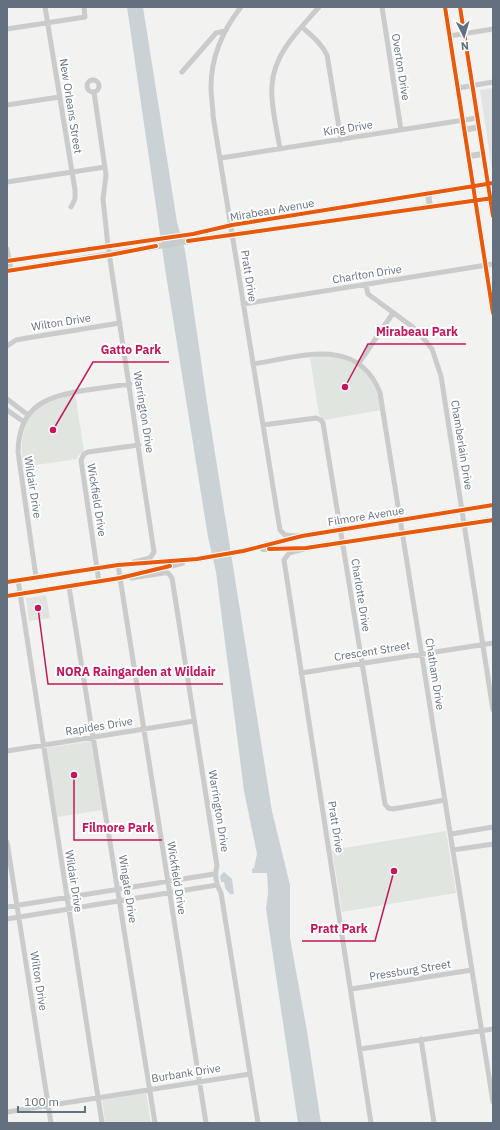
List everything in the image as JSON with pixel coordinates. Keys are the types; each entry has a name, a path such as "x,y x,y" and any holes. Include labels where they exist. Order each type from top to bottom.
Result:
{"street":[{"name":"New Orleans Street","path":"45,7 72,172 75,199 71,207"},
{"path":"7,29 85,17 84,7"},
{"name":"Pratt Drive","path":"241,7 225,30 216,56 211,87 213,116 232,225 243,304 280,530 286,535 302,536"},
{"path":"280,149 272,97 273,75 281,54 319,7"},
{"name":"Overton Drive","path":"382,7 401,130"},
{"path":"445,7 493,312"},
{"path":"460,7 483,154 490,183 493,216"},
{"path":"302,28 316,39 323,47 327,55 341,140"},
{"path":"450,36 493,29"},
{"path":"182,72 216,33 225,30"},
{"path":"458,88 493,82"},
{"name":"Warrington Drive","path":"94,92 106,175 103,199 108,246 130,384 154,552 150,558 118,565"},
{"path":"7,105 60,97"},
{"name":"King Drive","path":"221,158 478,118"},
{"path":"464,130 479,127"},
{"path":"468,156 483,154"},
{"path":"7,182 105,167"},
{"name":"Mirabeau Avenue","path":"194,237 232,225 490,183"},
{"path":"428,193 430,207"},
{"name":"Mirabeau Avenue","path":"9,271 110,255 151,244 194,237 233,236 492,198"},
{"path":"271,219 273,230"},
{"name":"Mirabeau Avenue","path":"8,261 108,246 151,244"},
{"path":"7,249 9,271"},
{"name":"Charlton Drive","path":"243,304 493,264"},
{"name":"Chamberlain Drive","path":"366,285 368,294 414,328 424,338 432,349 441,376 493,710"},
{"path":"359,363 393,313"},
{"name":"Wilton Drive","path":"7,346 16,340 120,322"},
{"name":"Chatham Drive","path":"253,364 326,353 342,355 359,363 373,378 380,393 493,1102"},
{"name":"Wildair Drive","path":"36,577 18,452 19,438 24,422 28,415 40,404 52,397 67,393 130,384"},
{"path":"7,399 28,415"},
{"path":"7,410 24,422"},
{"name":"Charlotte Drive","path":"263,425 316,418 321,420 324,429 383,798 388,808 398,809 445,800"},
{"name":"Wickfield Drive","path":"99,582 81,464 82,456 88,452 139,445"},
{"name":"Filmore Avenue","path":"7,596 120,578 197,559 243,551 302,536 493,505"},
{"name":"Filmore Avenue","path":"243,551 306,548 493,520"},
{"name":"Pratt Drive","path":"306,548 289,554 284,560 371,1123"},
{"name":"Filmore Avenue","path":"7,582 97,567 197,559"},
{"name":"Wickfield Drive","path":"118,565 206,1123"},
{"name":"Warrington Drive","path":"120,578 164,573 170,575 217,866 214,874 221,893 258,1123"},
{"name":"Wildair Drive","path":"18,580 102,1123"},
{"name":"Wingate Drive","path":"69,587 155,1123"},
{"name":"Crescent Street","path":"301,673 493,643"},
{"name":"Rapides Drive","path":"7,751 194,721"},
{"path":"451,834 493,827"},
{"name":"Wilton Drive","path":"7,842 51,1123"},
{"path":"453,850 493,844"},
{"path":"7,907 214,874"},
{"path":"7,919 217,885"},
{"name":"Pressburg Street","path":"351,989 472,970"},
{"path":"360,1049 493,1029"},
{"path":"421,1040 434,1123"},
{"name":"Burbank Drive","path":"7,1112 250,1074"}],"shaded area":[{"path":"127,7 143,7 177,222 185,250 208,409 272,811 290,885 290,938 307,1031 321,1123 298,1123 266,909 268,893 267,873 252,873 257,854 244,791 216,572 208,537 166,275"},
{"path":"493,88 493,176 480,90"},
{"path":"333,356 349,361 363,371 369,377 377,392 381,410 325,420 319,415 310,358"},
{"path":"75,393 84,451 77,459 23,467 22,448 28,421 40,407 48,402"},
{"path":"46,595 50,618 29,621 26,598"},
{"path":"91,741 102,810 57,817 46,748"},
{"path":"446,831 456,893 342,912 332,850"},
{"path":"224,872 232,879 234,894 230,894 225,888 224,882 221,882 220,876"},
{"path":"146,1092 151,1123 105,1123 102,1099"}],"cycle path":[{"path":"445,7 493,313"},
{"path":"460,7 493,216"},
{"path":"7,261 193,234 232,225 493,183"},
{"path":"188,241 493,198"},
{"path":"7,271 110,255 156,246"},
{"path":"7,582 118,565 197,559 243,551 302,536 493,505"},
{"path":"269,549 306,548 493,520"},
{"path":"7,596 120,578 170,566"}],"place":[{"name":"Mirabeau Park","path":"345,387"},
{"name":"Gatto Park","path":"53,430"},
{"name":"NORA Raingarden at Wildair","path":"38,608"},
{"name":"Filmore Park","path":"74,775"},
{"name":"Pratt Park","path":"394,871"}]}
